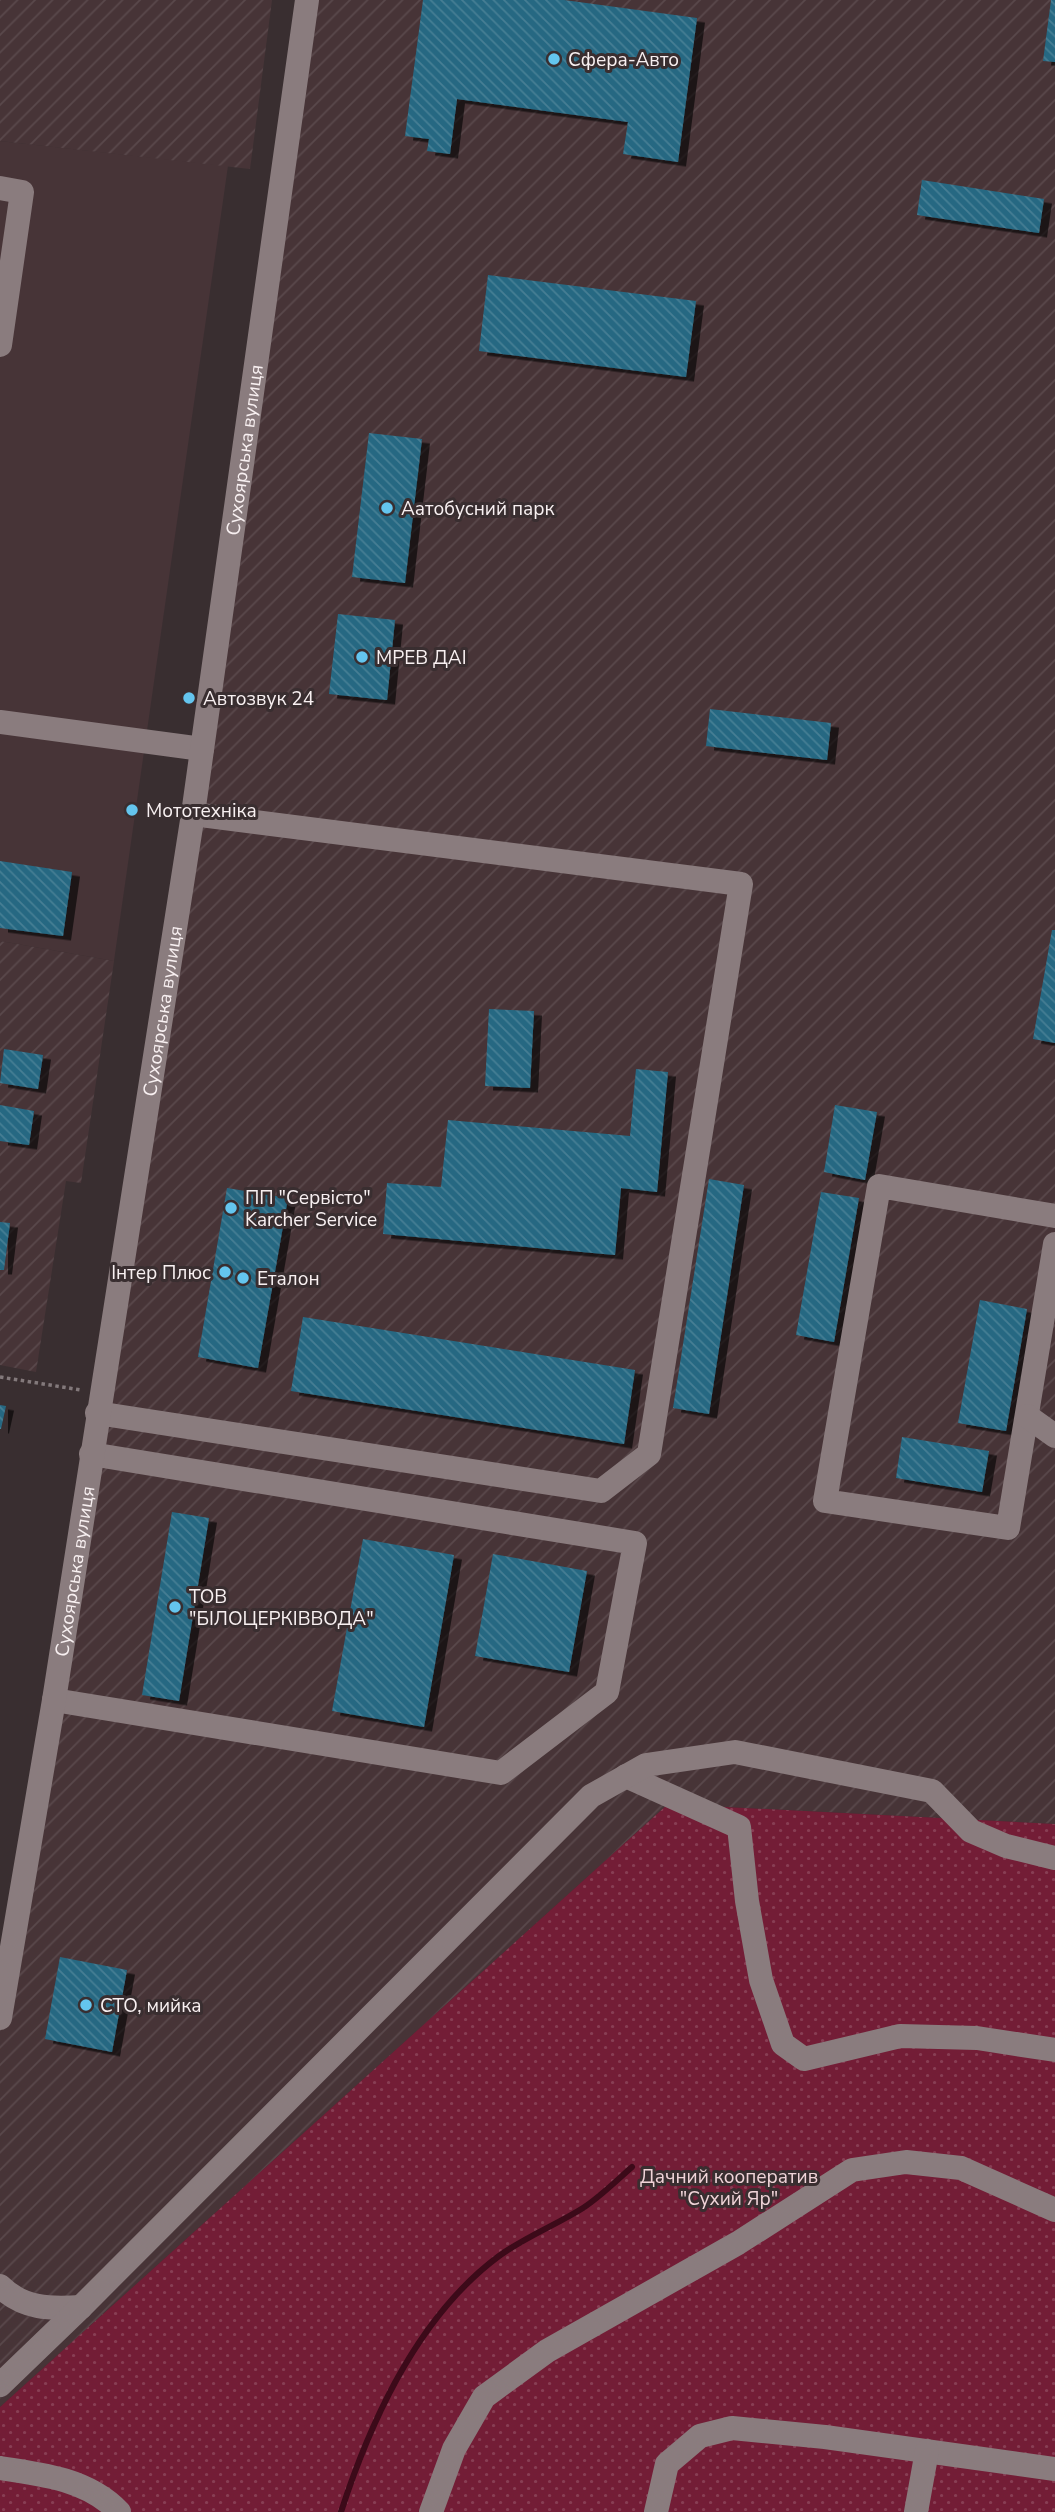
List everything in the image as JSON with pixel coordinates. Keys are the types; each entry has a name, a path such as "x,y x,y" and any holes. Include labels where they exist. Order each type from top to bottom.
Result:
{"street":[{"name":"Сухоярська вулиця","path":"0,2018 54,1700 193,814 307,0"},
{"path":"0,188 22,192 0,345"},
{"path":"0,722 202,749"},
{"path":"99,1403 601,1491 649,1454 741,884 193,814"},
{"path":"1055,1216 879,1186 825,1501 1008,1528 1055,1244"},
{"path":"1027,1416 1055,1436"},
{"path":"54,1700 501,1773 607,1692 635,1543 91,1454"},
{"path":"0,2385 82,2308 591,1796 646,1765 735,1752 932,1791 971,1831 1006,1846 1055,1858"},
{"path":"626,1776 739,1827 747,1901 761,1980 783,2044 804,2059 900,2036 977,2038 1055,2050"},
{"path":"431,2512 454,2449 484,2397 547,2351 738,2243 852,2171 906,2162 961,2168 1055,2210"},
{"path":"0,2286 13,2299 46,2309 82,2308"},
{"path":"656,2512 667,2464 700,2437 732,2428 1055,2469"},
{"path":"916,2512 927,2451"},
{"path":"0,2469 32,2472 90,2488 119,2512"}],"path":[{"path":"0,1377 99,1403"}],"shaded area":[{"path":"0,0 272,0 250,169 0,141"},
{"path":"309,0 1055,0 1055,1824 668,1804 0,2407 0,2018"},
{"path":"0,141 228,166 114,961 0,941"},
{"path":"0,941 114,961 81,1183 66,1181 36,1372 0,1365"}],"green space":[{"name":"Дачний кооператив \"Сухий Яр\"","path":"668,1804 1055,1824 1055,2512 0,2512 0,2407"}],"building":[{"name":"Сфера-Авто","path":"423,0 564,0 697,18 678,162 623,154 628,122 457,99 450,154 427,151 429,139 405,136"},
{"path":"1051,0 1055,0 1055,62 1043,61"},
{"path":"922,180 1044,199 1039,233 917,215"},
{"path":"488,275 696,301 686,377 479,351"},
{"name":"Аатобусний парк","path":"369,433 422,439 405,583 352,577"},
{"name":"МРЕВ ДАІ","path":"338,614 395,620 387,700 329,694"},
{"path":"710,709 831,723 827,760 706,746"},
{"path":"0,861 72,872 63,936 0,928"},
{"path":"1052,930 1055,930 1055,1043 1033,1039"},
{"path":"489,1009 534,1011 530,1088 485,1086"},
{"path":"4,1049 43,1055 38,1089 0,1083"},
{"path":"636,1069 668,1072 657,1192 621,1188 615,1255 383,1234 387,1183 441,1187 448,1120 630,1136"},
{"path":"0,1105 34,1111 29,1145 0,1141"},
{"path":"835,1105 877,1112 865,1180 824,1172"},
{"path":"709,1179 744,1185 709,1414 673,1408"},
{"name":"Еталон","path":"227,1188 288,1198 258,1368 198,1357"},
{"path":"821,1192 859,1198 834,1342 796,1335"},
{"path":"0,1222 10,1223 4,1270 0,1270"},
{"path":"980,1300 1027,1309 1006,1431 958,1423"},
{"path":"303,1317 635,1370 624,1444 291,1391"},
{"path":"0,1405 6,1406 1,1429 0,1429"},
{"path":"902,1437 989,1451 982,1492 896,1478"},
{"name":"ТОВ \"БІЛОЦЕРКІВВОДА\"","path":"172,1512 209,1518 179,1701 142,1695"},
{"path":"363,1539 454,1555 424,1727 332,1711"},
{"path":"493,1554 587,1571 569,1672 475,1656"},
{"name":"СТО, мийка","path":"60,1957 127,1970 112,2052 45,2039"}],"waterway":[{"path":"341,2512 383,2406 421,2339 444,2308 470,2280 499,2256 583,2208 632,2167"}],"place":[{"name":"Сфера-Авто","path":"554,59"},
{"name":"Аатобусний парк","path":"387,508"},
{"name":"МРЕВ ДАІ","path":"362,657"},
{"name":"Автозвук 24","path":"189,698"},
{"name":"Мототехніка","path":"132,810"},
{"name":"ПП \"Сервісто\" Karcher Service","path":"231,1208"},
{"name":"Інтер Плюс","path":"225,1272"},
{"name":"Еталон","path":"243,1278"},
{"name":"ТОВ \"БІЛОЦЕРКІВВОДА\"","path":"175,1607"},
{"name":"СТО, мийка","path":"86,2005"}]}
